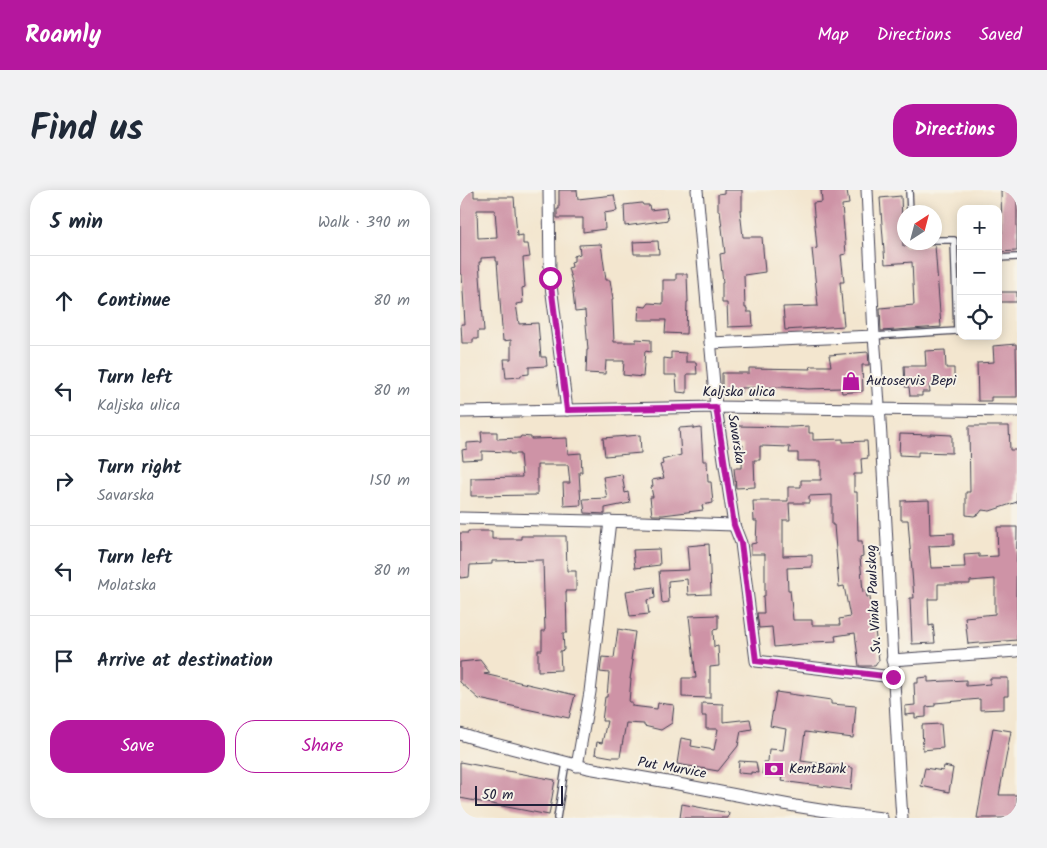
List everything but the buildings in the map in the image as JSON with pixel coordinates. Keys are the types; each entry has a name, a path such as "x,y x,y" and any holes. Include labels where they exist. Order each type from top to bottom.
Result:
{"street":[{"path":"549,190 550,278 567,410"},
{"name":"Savarska","path":"697,190 716,407 734,525 741,543 756,661 893,677"},
{"name":"Sv. Vinka Paulskog","path":"867,190 902,818"},
{"path":"710,343 874,336"},
{"name":"Kaljska ulica","path":"460,412 716,407 1017,410"},
{"path":"460,518 734,525"},
{"path":"571,764 590,692 610,521"},
{"path":"892,660 1017,651"},
{"name":"Put Murvice","path":"460,734 476,740 571,764 795,806 882,818"}],"lane":[{"path":"909,190 910,205"},
{"path":"942,240 954,240 957,254"},
{"path":"1002,258 1017,257"},
{"path":"874,336 957,331 957,295"},
{"path":"460,742 476,740"},
{"path":"557,818 571,764"}],"place":[{"name":"Autoservis Bepi","path":"851,381"},
{"name":"KentBank","path":"774,769"}],"route":[{"path":"550,278 567,410 716,407 734,525 741,543 756,661 893,677"}]}
